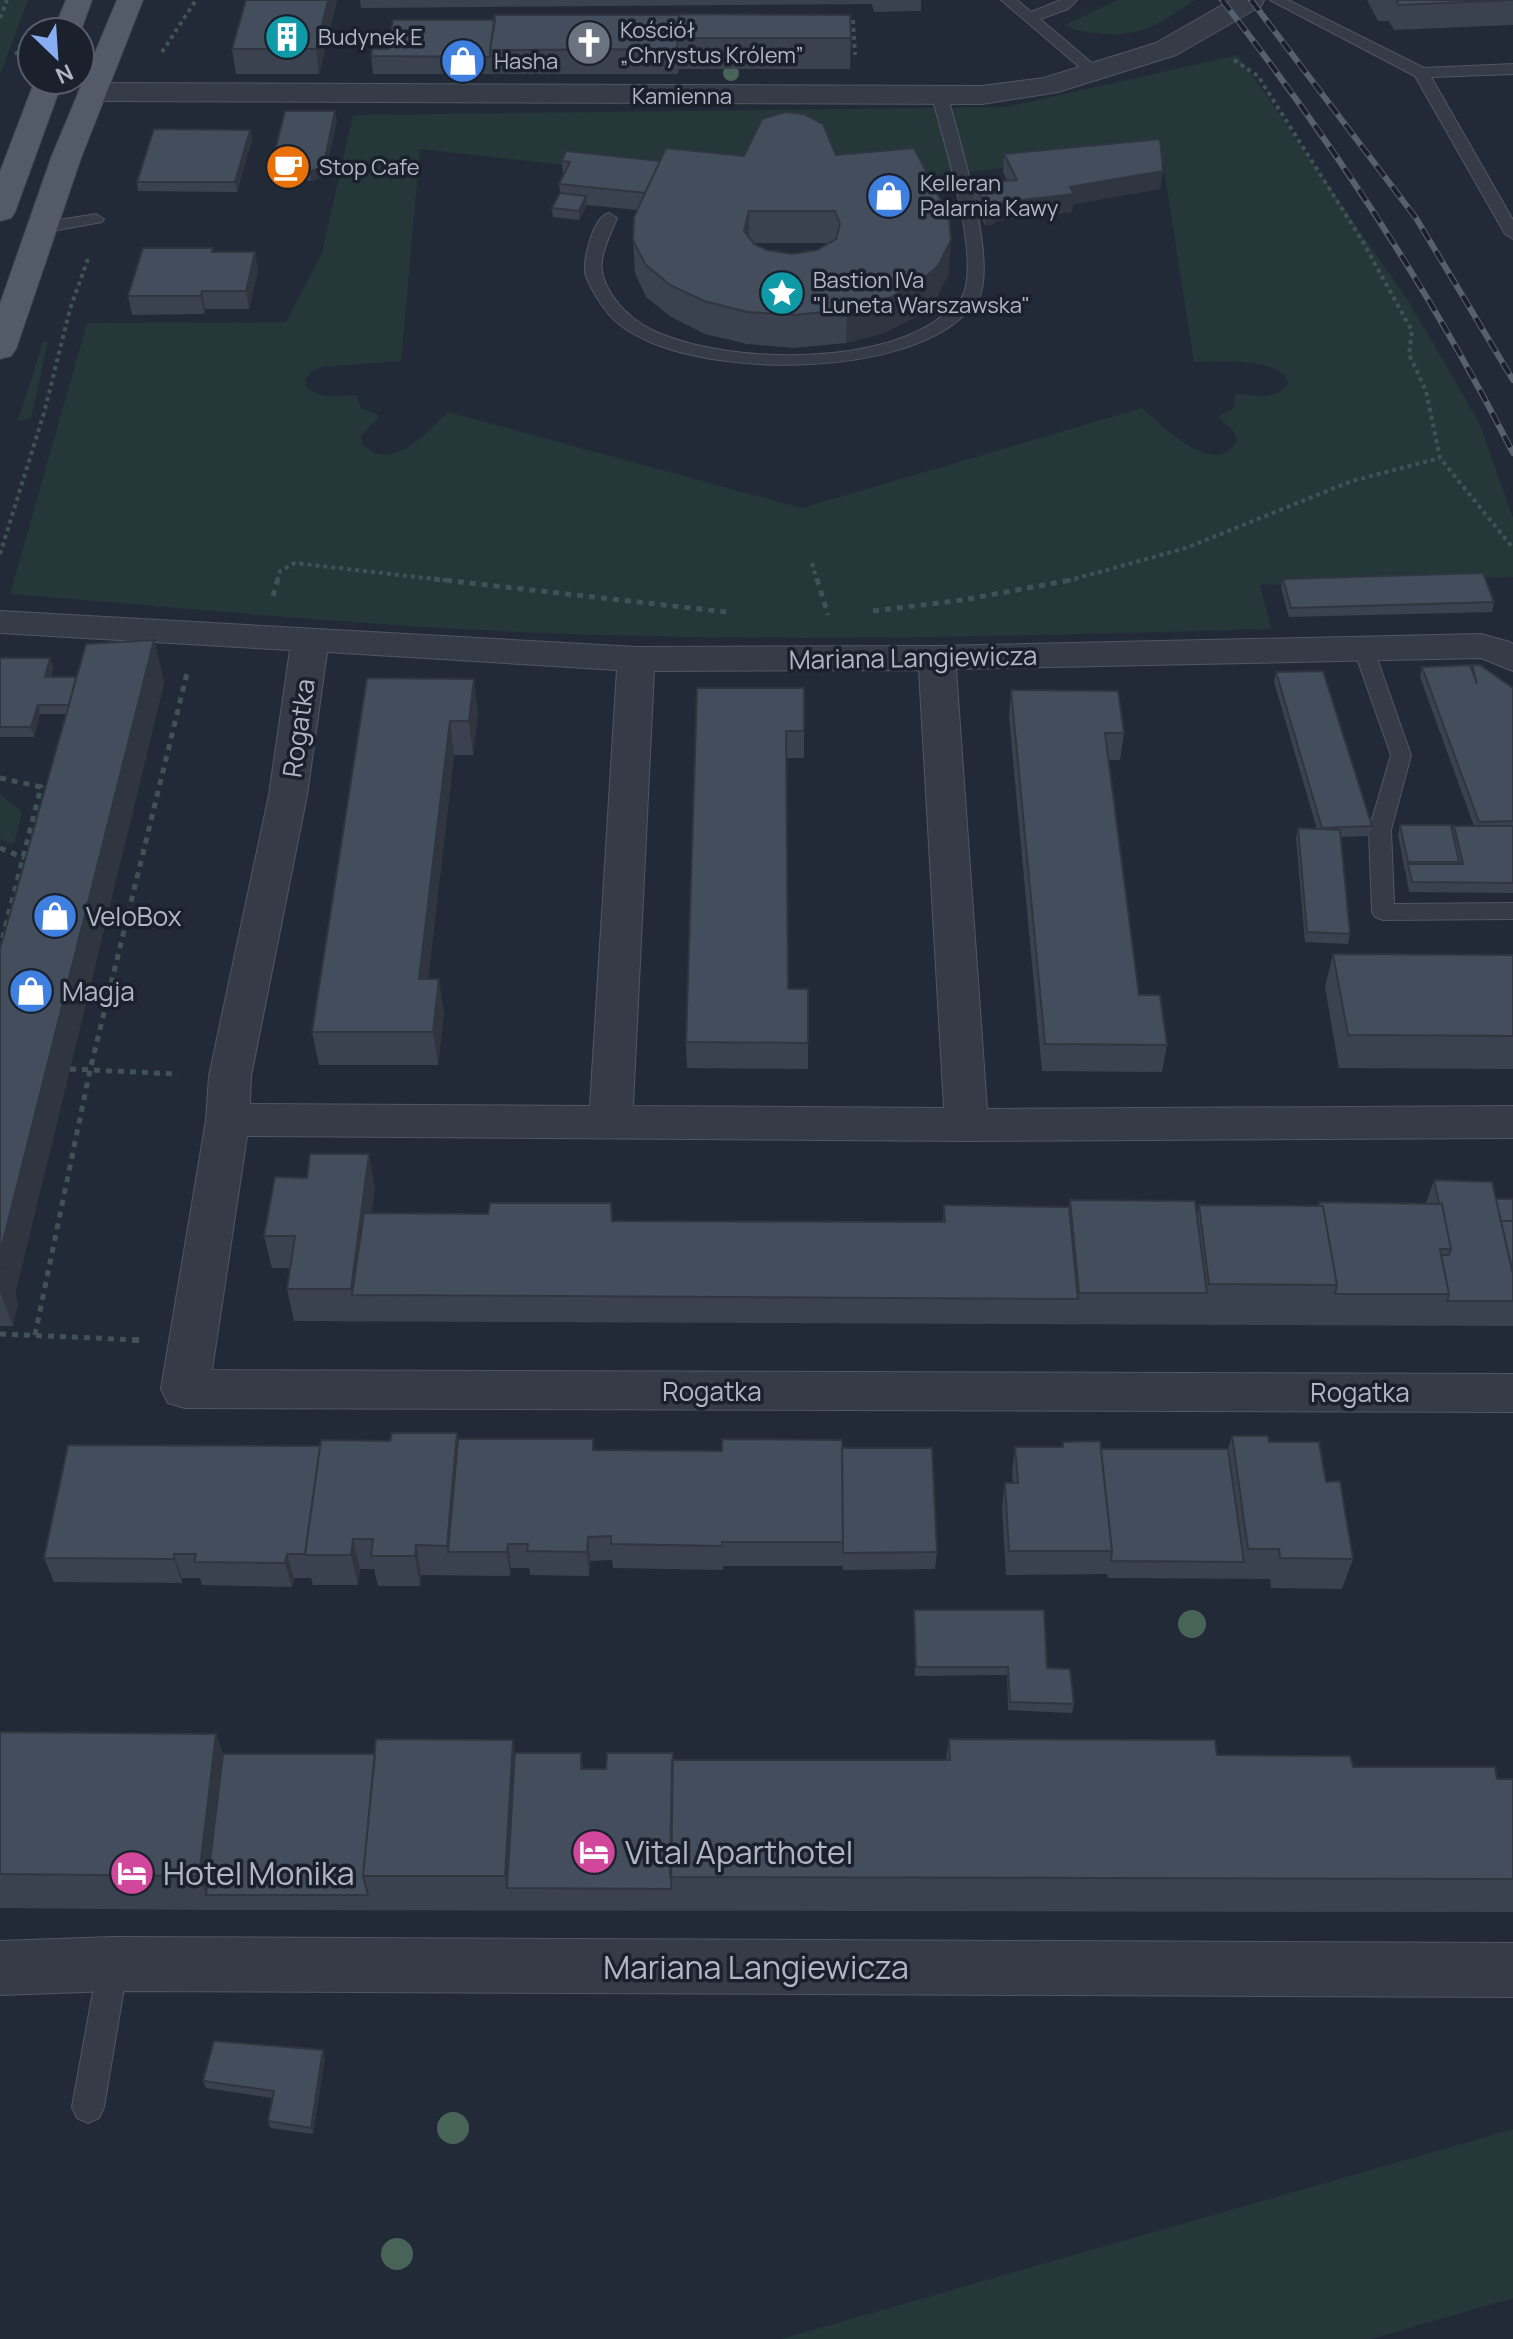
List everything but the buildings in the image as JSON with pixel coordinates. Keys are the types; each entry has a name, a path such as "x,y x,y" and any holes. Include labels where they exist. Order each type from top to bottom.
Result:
{"main road":[{"path":"96,83 132,4"},
{"path":"0,212 43,96"},
{"path":"0,349 90,96"}],"street":[{"name":"Kamienna","path":"96,92 940,97 1015,92 1095,73 1166,49 1251,0"},
{"name":"Rogatka","path":"0,622 310,641 288,795 229,1098 185,1389 1513,1393"},
{"name":"Mariana Langiewicza","path":"310,641 636,659 937,658 1481,646 1513,659"},
{"path":"937,658 967,1125"},
{"path":"611,1121 636,659"},
{"path":"229,1098 611,1121 967,1125 1513,1122"},
{"name":"Mariana Langiewicza","path":"0,1968 113,1964 1513,1970"}],"lane":[{"path":"1008,0 1095,73"},
{"path":"1028,18 1063,6 1070,0"},
{"path":"1277,0 1421,73 1513,69"},
{"path":"1421,73 1507,213 1513,234"},
{"path":"609,218 593,259 594,276 600,296 616,315 641,334 695,351 776,360 836,358 917,337 959,315 972,297 974,257 960,177 940,97"},
{"path":"41,228 96,219"},
{"path":"1364,650 1401,755 1380,830 1383,912 1513,911"},
{"path":"88,2107 113,1964"}],"path":[{"path":"0,18 7,0"},
{"path":"161,57 166,42 196,0"},
{"path":"853,20 856,57"},
{"path":"1261,85 1363,242 1412,331 1409,354 1426,391 1440,458 1513,548"},
{"path":"0,554 44,413 70,309 91,250"},
{"path":"859,612 921,607 1056,584 1228,534 1370,476 1417,469 1440,458"},
{"path":"271,602 280,571 295,563 737,612"},
{"path":"812,563 827,615 836,623"},
{"path":"814,615 843,613"},
{"path":"35,1335 90,1070 198,634"},
{"path":"0,778 41,787 0,948"},
{"path":"0,848 24,858"},
{"path":"70,1069 90,1070 229,1098"},
{"path":"0,1334 192,1343"}],"shaded area":[{"path":"0,0 28,0 22,16 16,16 16,32 0,75"},
{"path":"1118,0 1195,0 1160,22 1125,34 1080,31 1065,25"},
{"path":"1238,55 1409,302 1479,422 1513,518 1513,577 1260,585 1271,629 938,637 688,637 456,629 10,594 87,323 286,322 322,253 353,115 1006,107","holes":["420,149 741,185 838,186 1161,151 1194,362 1262,364 1283,374 1288,383 1272,395 1235,394 1235,407 1218,417 1233,431 1237,440 1227,451 1216,455 1189,446 1142,408 802,508 448,412 408,447 385,454 374,452 362,444 361,436 380,416 361,408 356,395 324,395 306,387 305,380 311,372 322,367 401,361"]},
{"path":"43,342 48,342 31,418 18,421"},
{"path":"0,794 22,812 14,845 0,839"},
{"path":"1513,2129 1513,2298 1371,2339 781,2339"}],"railway":[{"path":"1222,0 1303,108 1378,219 1449,334 1513,453"},
{"path":"1251,0 1416,218 1513,380"}],"place":[{"name":"Budynek E","path":"287,37"},
{"name":"Kościół „Chrystus Królem”","path":"589,43"},
{"name":"Hasha","path":"463,61"},
{"name":"Stop Cafe","path":"288,167"},
{"name":"Kelleran Palarnia Kawy","path":"889,196"},
{"name":"Bastion IVa \"Luneta Warszawska\"","path":"782,293"},
{"name":"VeloBox","path":"55,916"},
{"name":"Magja","path":"31,991"},
{"name":"Vital Aparthotel","path":"594,1852"},
{"name":"Hotel Monika","path":"132,1873"}]}
